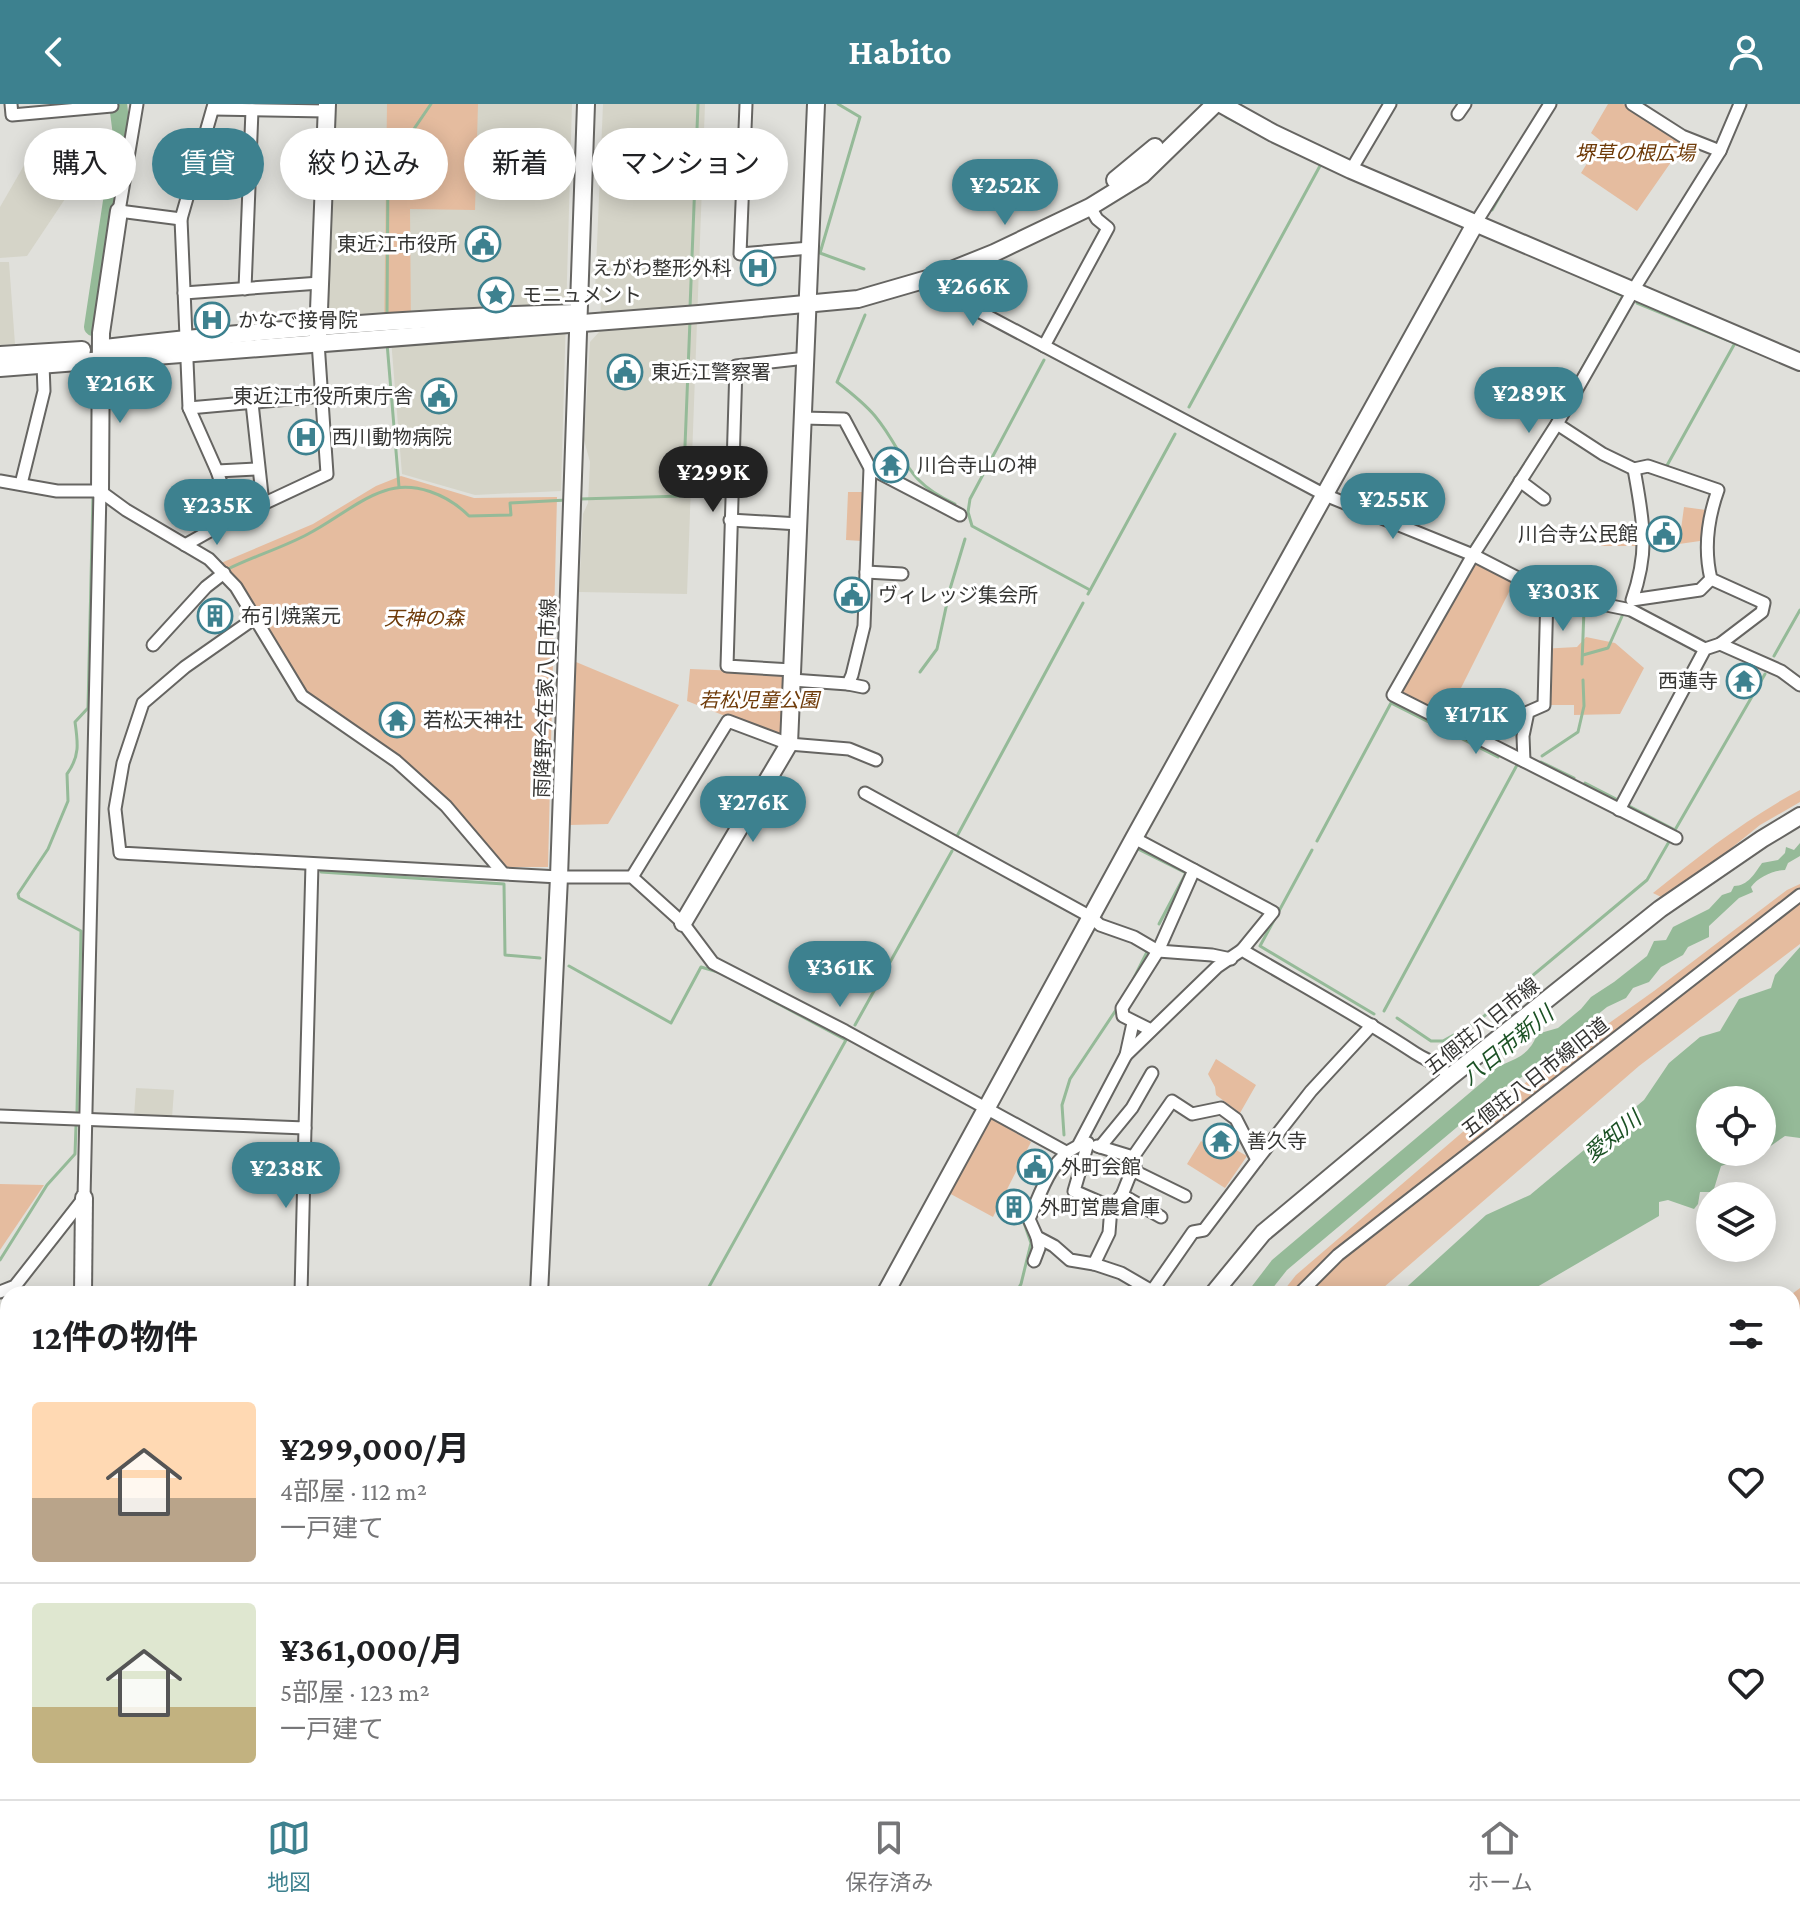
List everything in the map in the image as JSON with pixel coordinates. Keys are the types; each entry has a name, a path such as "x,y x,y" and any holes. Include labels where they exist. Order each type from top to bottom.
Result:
{"street":[{"path":"11,104 12,115 112,106"},
{"path":"83,1286 100,491 100,354 137,104"},
{"name":"雨降野今在家八日市線","path":"539,1286 559,877 586,104"},
{"path":"746,104 740,254 810,248"},
{"path":"683,923 789,744 816,104"},
{"path":"807,300 858,290 943,264 1024,231 1085,201 1136,166 1200,104"},
{"path":"0,368 186,346 807,300 858,299 934,277 994,253 1090,207 1142,175 1218,104 1351,170 1800,362"},
{"path":"1351,170 1390,104"},
{"path":"889,1286 1475,224 1550,104"},
{"path":"1632,104 1682,136 1720,151"},
{"path":"1676,838 1393,695 1473,555 1557,424 1720,151 1740,104"},
{"path":"185,545 233,518 327,474 318,336 327,107 252,110 214,106 181,219 189,408 217,471 233,518"},
{"path":"245,289 252,110"},
{"path":"1044,346 1108,228 1097,219 1090,207"},
{"path":"119,211 181,219"},
{"path":"934,277 948,295 1325,495 1473,555 1547,593 1631,605 1700,590 1711,579"},
{"path":"184,293 320,283"},
{"path":"0,355 100,354"},
{"path":"806,358 736,366 727,666 863,687"},
{"path":"21,484 44,391 43,364"},
{"path":"189,408 322,396"},
{"path":"252,403 263,504"},
{"path":"802,418 844,419 870,468 864,626 848,684"},
{"path":"1557,424 1603,454 1634,469 1648,466 1718,490 1707,536 1711,579"},
{"path":"870,468 960,515"},
{"path":"217,471 258,469"},
{"path":"1631,605 1645,551 1634,469"},
{"path":"0,481 57,491 100,491 209,559 236,587 302,696 396,761 446,806 503,873"},
{"path":"1520,481 1544,499"},
{"path":"730,520 799,524"},
{"path":"866,572 902,574"},
{"path":"153,645 206,587 224,573"},
{"path":"1619,810 1705,649 1720,644 1762,612 1764,603 1711,579"},
{"path":"1524,761 1523,736 1528,712 1544,705 1547,593"},
{"path":"1631,605 1705,649"},
{"path":"255,618 185,667 143,703 123,763 115,809 120,853 559,877 632,877 683,923 713,963 1066,1152"},
{"path":"1720,644 1781,671 1800,685"},
{"path":"632,877 728,721 789,744 849,749 876,760"},
{"path":"865,793 1091,917 1100,925 1134,937 1158,951 1231,959"},
{"name":"五個荘八日市線","path":"1219,1286 1273,1225 1450,1077 1660,909 1800,816"},
{"path":"1126,1055 1217,967 1242,950 1273,912 1134,838"},
{"path":"301,1286 312,864"},
{"path":"1151,1030 1123,1016 1122,1008 1158,951 1194,870"},
{"name":"五個荘八日市線旧道","path":"1307,1286 1338,1255 1733,944 1800,895"},
{"path":"1242,950 1372,1025 1419,1056 1439,1064 1450,1077"},
{"path":"1111,1207 1074,1191 1089,1145 1126,1055 1133,1023"},
{"path":"1155,1286 1193,1232 1204,1230 1311,1091 1372,1025"},
{"path":"1034,1261 1039,1248 1029,1219 1050,1173 1066,1152 1089,1145 1132,1108 1152,1073"},
{"path":"1094,1264 1109,1233 1111,1207 1122,1195 1135,1166 1133,1157 1172,1101 1192,1114 1221,1108 1236,1119 1257,1160"},
{"path":"0,1116 305,1128"},
{"path":"1089,1145 1133,1157"},
{"path":"1132,1170 1185,1196"},
{"path":"1122,1195 1161,1217"},
{"path":"15,1286 84,1198"},
{"path":"1037,1237 1070,1260 1121,1273 1143,1286"}],"shaded area":[{"path":"334,104 572,104 571,128 464,128 464,200 569,200 561,491 475,495 402,474 389,315 335,319 327,313 331,200 448,200 448,128 333,128"},
{"path":"603,104 705,104 704,128 602,128"},
{"path":"24,165 24,200 64,200 27,256 0,258 0,207"},
{"path":"599,200 701,200 687,594 579,592 583,514 588,503 590,462 584,440 590,342 600,331 601,299 595,291"},
{"path":"0,262 9,262 15,344 0,345"},
{"path":"136,1088 174,1090 172,1118 134,1116"}],"green space":[{"path":"387,104 478,104 477,128 464,128 464,200 475,200 475,210 410,209 411,331 384,332 386,200 448,200 448,128 387,128"},
{"name":"堺草の根広場","path":"1608,104 1623,104 1685,142 1637,211 1581,173 1601,141 1591,133"},
{"name":"天神の森","path":"401,476 474,498 557,497 548,867 506,867 448,802 306,693 251,602 221,563 313,524 376,486"},
{"path":"848,492 864,492 862,541 846,540"},
{"path":"1684,507 1706,510 1700,541 1679,544"},
{"path":"1639,522 1641,546 1601,546 1602,525"},
{"path":"1473,555 1516,578 1445,720 1393,695"},
{"path":"1586,637 1615,643 1644,668 1620,714 1574,715 1574,705 1544,705 1540,649 1577,647"},
{"path":"576,662 679,705 608,824 570,825"},
{"name":"若松児童公園","path":"690,669 790,673 786,740 687,701"},
{"path":"1800,790 1800,802 1760,825 1667,900 1653,893 1743,825"},
{"path":"1800,884 1800,944 1639,1066 1385,1286 1287,1286 1296,1275 1493,1106 1654,991 1787,890"},
{"path":"1216,1059 1256,1085 1240,1113 1216,1095 1208,1074"},
{"path":"988,1116 1031,1142 993,1217 947,1192"},
{"path":"1201,1141 1222,1155 1229,1146 1247,1156 1225,1188 1187,1164"},
{"path":"0,1184 44,1185 0,1250"}],"water":[{"name":"八日市新川","path":"1800,843 1800,856 1788,863 1785,870 1766,875 1754,883 1751,887 1753,892 1739,898 1709,926 1709,937 1688,947 1683,955 1661,967 1649,982 1633,988 1626,998 1607,1007 1577,1031 1565,1049 1500,1091 1287,1270 1274,1286 1252,1286 1272,1260 1491,1072 1526,1051 1537,1034 1558,1028 1591,997 1647,956 1654,941 1666,940 1673,927 1709,909 1722,895 1754,875 1762,863 1778,860 1786,847 1794,850"},
{"name":"愛知川","path":"1800,947 1800,1138 1785,1136 1776,1142 1776,1086 1696,1086 1696,1166 1721,1166 1716,1182 1696,1182 1694,1209 1668,1200 1659,1202 1659,1216 1539,1286 1408,1286 1486,1215 1530,1195 1644,1100 1669,1063 1700,1037 1720,1031 1739,999 1771,988 1775,975"}],"waterway":[{"path":"93,327 122,135 118,104"},
{"path":"387,315 388,167 431,104"},
{"path":"690,308 698,104"},
{"path":"838,104 860,117 820,253 864,269"},
{"path":"1226,117 1244,126"},
{"path":"1189,407 1321,164"},
{"path":"1492,210 1516,168"},
{"path":"1471,547 1553,420 1623,296 1575,274"},
{"path":"1637,303 1737,344"},
{"path":"865,315 837,382 875,416 915,476 925,486 955,504"},
{"path":"579,499 683,496 690,320"},
{"path":"387,343 399,487"},
{"path":"1665,469 1735,343"},
{"path":"1044,360 970,499 968,512 972,526 1090,590"},
{"path":"1088,594 1175,434"},
{"path":"228,569 298,539 365,499 395,488 419,489 441,496 469,516 511,515 510,503 567,500"},
{"path":"77,1111 81,931 19,898 18,894 48,849 68,801 67,774 77,749 75,722 88,708 93,494"},
{"path":"920,672 937,649 965,539"},
{"path":"956,838 1083,603"},
{"path":"1582,664 1584,609"},
{"path":"1774,656 1800,610"},
{"path":"1583,655 1608,648 1623,614"},
{"path":"1627,805 1675,830 1765,674"},
{"path":"1542,756 1578,732 1584,706 1583,680"},
{"path":"1317,841 1391,703 1498,757"},
{"path":"1541,762 1574,778"},
{"path":"1384,1011 1517,765"},
{"path":"1585,783 1616,799"},
{"path":"1397,1018 1431,1041 1443,1041 1477,1022 1647,880 1670,840"},
{"path":"1136,848 1186,873 1159,924"},
{"path":"1312,850 1260,946 1374,1014"},
{"path":"855,1025 952,851"},
{"path":"321,872 504,884 505,955 540,958"},
{"path":"1130,986 1148,950"},
{"path":"569,966 671,1023 701,967 718,972"},
{"path":"709,1286 846,1040 732,979"},
{"path":"1064,1135 1062,1105 1070,1079 1118,1007"},
{"path":"0,1260 47,1185 75,1154 76,1126"},
{"path":"1020,1286 1031,1243 1023,1220 1025,1215"}],"place":[{"name":"東近江市役所","path":"483,244"},
{"name":"えがわ整形外科","path":"758,268"},
{"name":"モニュメント","path":"496,295"},
{"name":"かなで接骨院","path":"212,320"},
{"name":"東近江警察署","path":"625,372"},
{"name":"東近江市役所東庁舎","path":"439,396"},
{"name":"西川動物病院","path":"306,437"},
{"name":"川合寺山の神","path":"891,465"},
{"name":"川合寺公民館","path":"1664,534"},
{"name":"ヴィレッジ集会所","path":"852,595"},
{"name":"布引焼窯元","path":"215,616"},
{"name":"西蓮寺","path":"1744,681"},
{"name":"若松天神社","path":"397,720"},
{"name":"善久寺","path":"1221,1141"},
{"name":"外町会館","path":"1035,1167"},
{"name":"外町営農倉庫","path":"1014,1207"}]}
